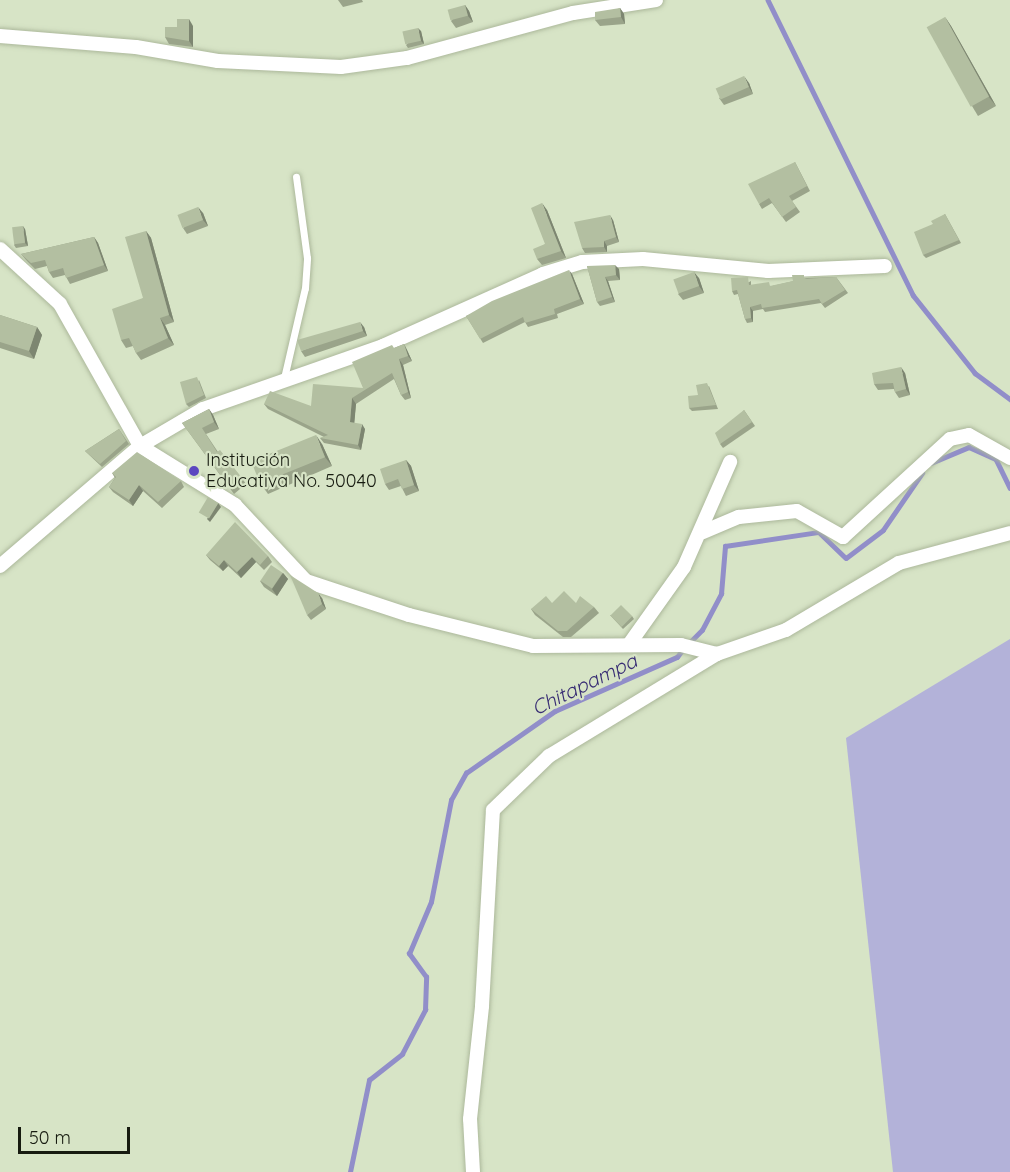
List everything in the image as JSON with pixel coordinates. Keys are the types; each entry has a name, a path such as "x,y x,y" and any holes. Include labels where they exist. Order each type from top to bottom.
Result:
{"street":[{"path":"0,36 136,46 218,61 341,67 407,58 573,13 656,0"},
{"path":"0,249 60,304 140,446 235,505 306,581 410,615 533,646 630,643 681,645 712,652"},
{"path":"0,566 140,446 203,409 284,378 383,346 543,274 582,262 643,259 768,271 885,266"},
{"path":"703,532 739,517 797,511 843,537 950,439 969,435 1010,458"},
{"path":"630,643 684,567 703,532 730,462"},
{"path":"473,1172 470,1119 482,1006 493,810 549,756 712,652 786,630 899,563 1010,533"}],"lane":[{"path":"284,378 305,288 307,258 296,177"}],"shaded area":[{"path":"1010,639 1010,1172 893,1172 846,738"}],"building":[{"path":"465,5 468,16 450,20 448,10"},
{"path":"620,8 621,17 595,20 595,12"},
{"path":"945,17 989,97 971,107 927,27"},
{"path":"177,19 189,19 189,41 165,37 165,27 177,27"},
{"path":"418,28 421,41 405,44 402,32"},
{"path":"744,76 749,87 721,100 716,89"},
{"path":"795,162 807,186 789,196 796,207 782,217 769,198 759,204 748,184"},
{"path":"542,203 561,251 537,259 533,249 545,244 531,208"},
{"path":"198,207 203,220 182,228 177,215"},
{"path":"945,214 959,240 923,255 914,232 933,224 931,221"},
{"path":"610,215 616,237 604,241 604,247 582,248 574,222"},
{"path":"23,226 25,243 14,244 12,227"},
{"path":"146,231 169,315 160,318 168,338 136,353 129,338 121,340 112,309 143,298 125,237"},
{"path":"94,237 104,265 66,278 63,268 49,272 45,260 31,263 21,254"},
{"path":"615,265 616,275 605,277 612,297 597,302 587,266"},
{"path":"569,270 580,299 554,309 555,314 525,323 523,317 480,339 466,316 492,301"},
{"path":"694,272 699,286 678,294 673,280"},
{"path":"792,275 804,275 804,279 836,277 845,290 822,304 819,299 762,308 761,304 750,307 751,318 745,319 737,290 732,291 731,278 748,277 749,285 769,282 770,286 793,281"},
{"path":"0,315 37,327 29,351 0,342"},
{"path":"360,322 363,331 301,351 297,340"},
{"path":"404,344 408,356 399,359 408,392 401,395 392,373 352,398 350,422 362,424 358,445 320,438 328,435 264,404 270,391 311,406 313,384 363,388 352,362 392,345 394,348"},
{"path":"901,367 906,389 895,392 893,383 874,384 872,373"},
{"path":"197,377 204,395 186,404 180,382"},
{"path":"707,383 716,405 689,408 688,396 698,395 696,385"},
{"path":"209,409 214,422 202,428 217,452 220,450 242,478 230,488 182,423"},
{"path":"744,410 752,422 720,444 715,433"},
{"path":"119,429 126,441 100,464 85,451"},
{"path":"316,435 325,457 260,483 251,461"},
{"path":"137,452 181,481 158,502 139,485 129,500 109,487 116,477 112,473"},
{"path":"406,460 414,485 402,489 398,479 385,484 380,469"},
{"path":"208,497 218,503 209,519 199,512"},
{"path":"235,522 268,556 260,565 252,557 237,572 224,560 219,566 206,555"},
{"path":"271,565 283,573 272,589 260,581"},
{"path":"290,575 318,593 322,604 307,615"},
{"path":"564,591 576,603 580,596 594,607 567,631 558,631 531,609 546,596 552,603"},
{"path":"621,605 632,616 622,627 610,616"}],"waterway":[{"path":"768,0 913,295 975,373 1010,399"},
{"name":"Chitapampa","path":"931,463 969,447 996,459 1010,488"},
{"name":"Chitapampa","path":"689,643 702,630 721,594 725,546 819,532 846,558 883,530 922,473"},
{"name":"Chitapampa","path":"350,1172 369,1080 402,1054 425,1010 426,977 409,954 431,902 451,800 466,773 555,711 677,657 683,649"}],"place":[{"name":"Institución Educativa No. 50040","path":"194,471"}]}
